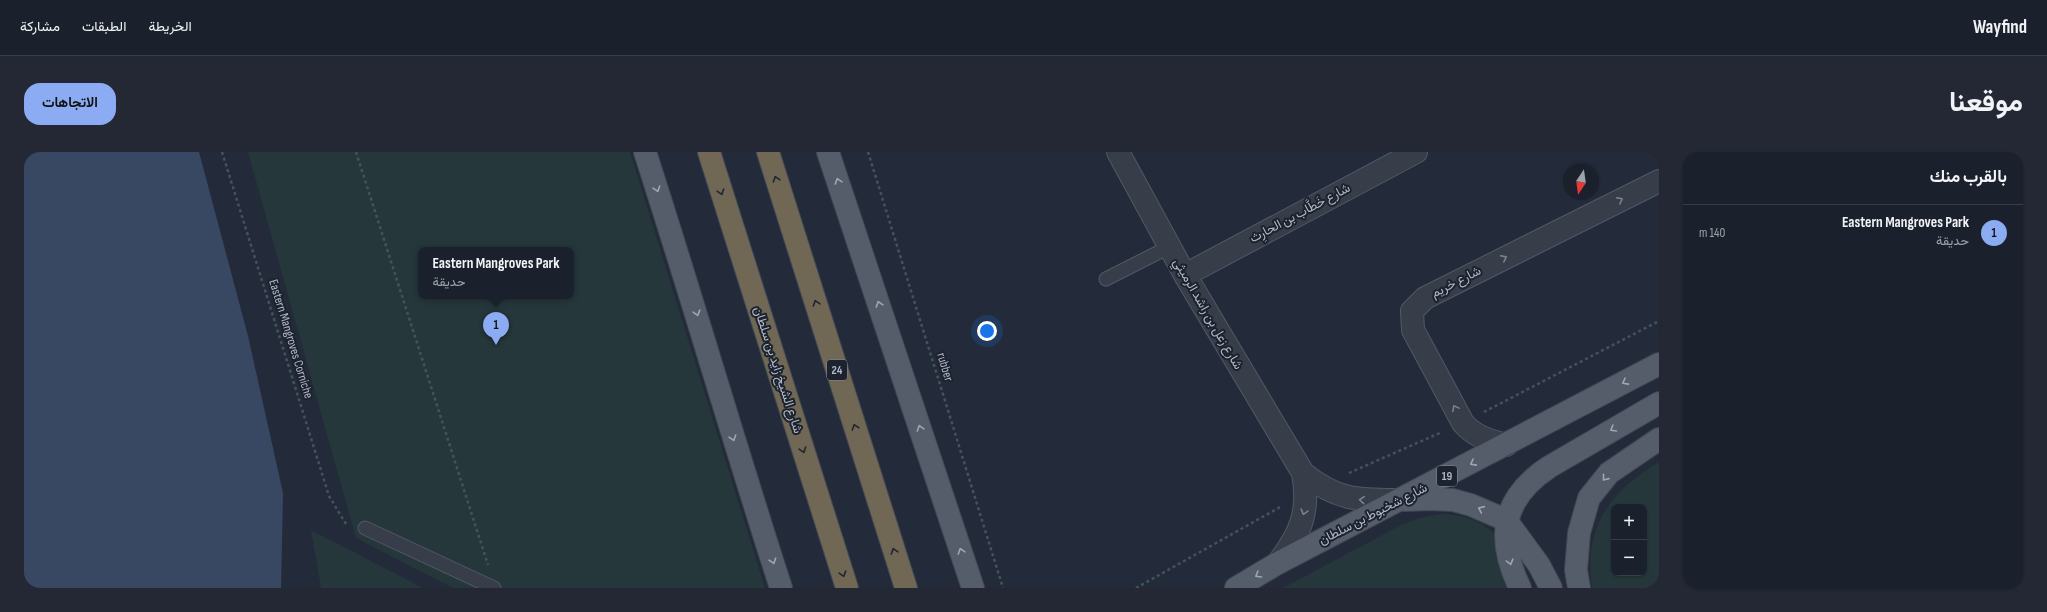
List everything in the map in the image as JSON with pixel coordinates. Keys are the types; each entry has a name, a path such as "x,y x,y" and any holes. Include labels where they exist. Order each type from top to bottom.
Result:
{"highway":[{"name":"24","path":"768,152 906,588"},
{"name":"شارع الشيخ زايد بن سلطان","path":"709,154 847,588"}],"main road":[{"path":"645,152 691,294 739,458 781,588"},
{"path":"828,152 973,588"},
{"name":"شارع شخبوط بن سلطان","path":"1236,588 1278,563 1659,364"},
{"path":"1520,588 1508,553 1506,520 1520,493 1533,478 1659,403"},
{"path":"1579,588 1576,570 1579,533 1589,498 1609,473 1659,439"},
{"path":"1400,500 1453,500 1471,505 1506,520 1539,565 1552,588"}],"street":[{"name":"شارع زعل بن راشد الرميثي","path":"1118,152 1185,275 1309,484"},
{"name":"شارع خَطَّاب بن الحارِث","path":"1185,275 1416,152"},
{"name":"شارع خريم","path":"1506,445 1482,438 1468,429 1463,423 1413,330 1412,311 1425,298 1659,181"},
{"path":"1278,563 1294,542 1306,504 1309,484 1345,497 1360,500 1400,500"}],"lane":[{"path":"1106,279 1169,247"},
{"path":"365,528 494,588"}],"path":[{"name":"Eastern Mangroves Corniche","path":"222,152 329,496 348,528"},
{"path":"356,152 490,573"},
{"name":"rubber","path":"868,152 1003,588"},
{"path":"1136,588 1309,484 1463,423 1659,321"}],"shaded area":[{"path":"248,152 630,152 765,588 453,588 356,538"},
{"path":"1659,462 1659,588 1592,588 1590,567 1592,547 1596,530 1603,514 1613,499 1626,486"},
{"path":"1441,514 1456,515 1476,521 1494,533 1510,588 1283,588 1401,525 1419,518"},
{"path":"311,530 423,588 321,588"}],"water":[{"path":"24,152 199,152 248,336 283,493 281,588 24,588"}],"place":[{"name":"Eastern Mangroves Park","path":"496,345"}]}
